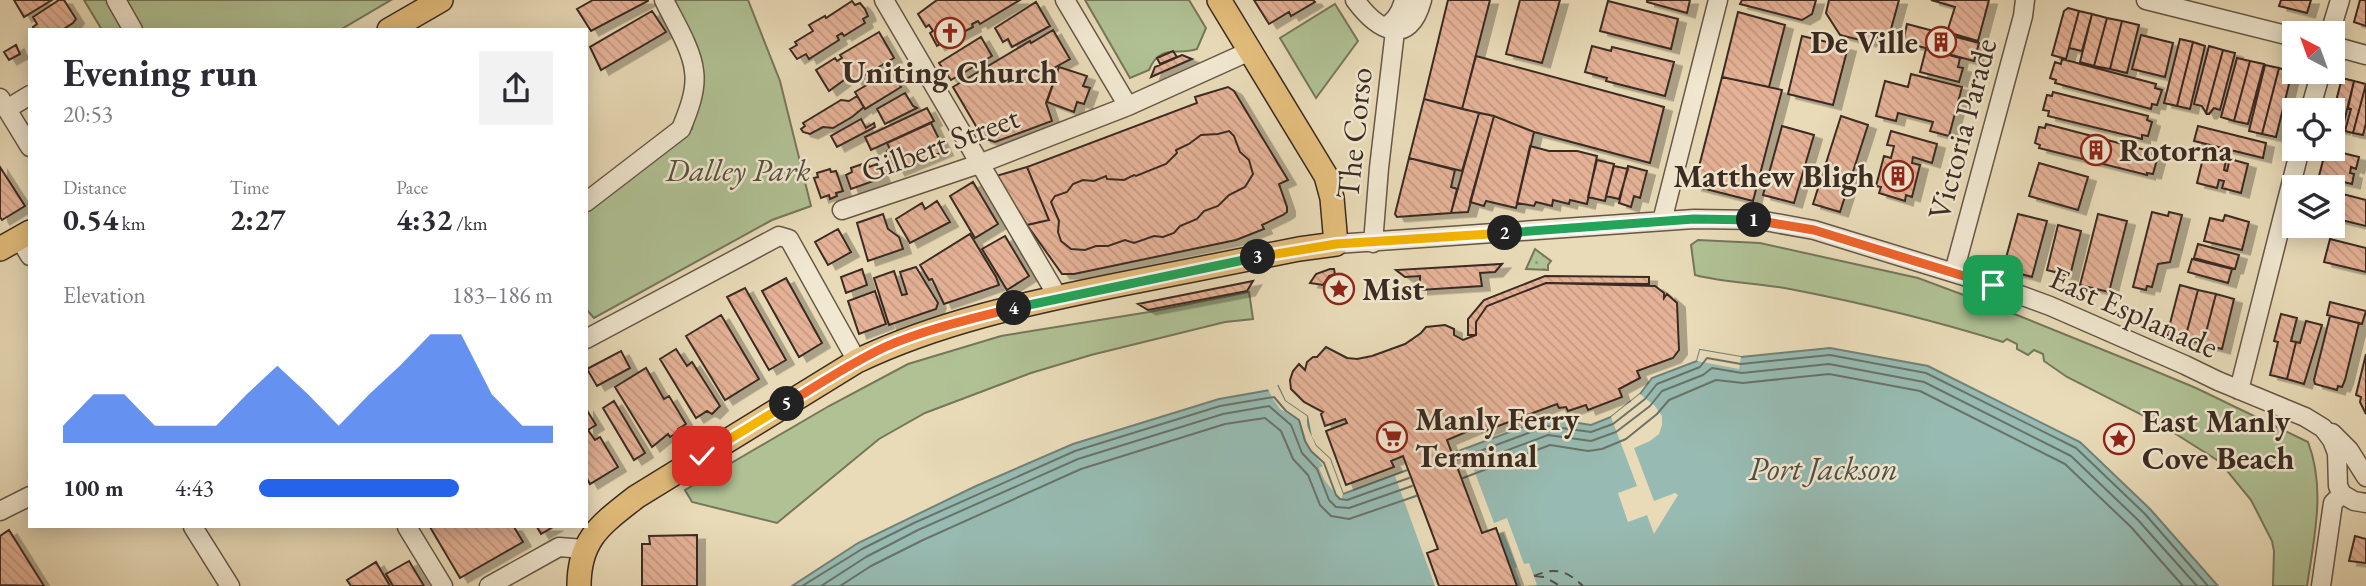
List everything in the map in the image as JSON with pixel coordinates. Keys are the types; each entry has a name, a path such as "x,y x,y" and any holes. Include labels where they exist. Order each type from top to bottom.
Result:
{"main road":[{"path":"392,28 441,0"},
{"path":"579,586 584,549 606,521 636,497 857,361 919,334 1058,297 1336,244 1332,198 1326,176 1219,0"}],"street":[{"path":"116,0 132,28"},
{"path":"588,200 681,129 688,112 694,70 664,0"},
{"path":"884,0 1058,297"},
{"path":"1065,0 1128,106"},
{"path":"1355,0 1375,22 1390,29"},
{"name":"The Corso","path":"1373,243 1390,29 1404,0"},
{"name":"The Corso","path":"1390,29 1407,28 1414,22 1422,0"},
{"path":"1662,221 1718,0"},
{"name":"Victoria Parade","path":"1954,272 2023,16 2025,0"},
{"path":"2146,0 2282,34"},
{"path":"2334,21 2340,0"},
{"path":"2345,49 2366,55"},
{"name":"Gilbert Street","path":"842,210 979,164 1128,106 1250,51"},
{"path":"28,96 3,104 28,144"},
{"path":"2239,390 2297,161"},
{"name":"East Esplanade","path":"1336,244 1726,218 1759,220 1814,230 1954,272 2050,306 2305,417 2338,437 2366,477"},
{"path":"588,336 779,236 786,237 857,361"},
{"path":"2323,428 2337,453 2338,486 2343,494 2354,501 2366,503"},
{"path":"2321,586 2333,503 2343,494"},
{"path":"0,511 28,497"},
{"path":"194,528 230,586"},
{"path":"409,528 443,586"},
{"path":"489,586 559,547 584,549"}],"green space":[{"path":"84,0 391,0 343,28 101,28"},
{"name":"Dalley Park","path":"671,0 748,0 780,81 811,206 772,220 594,318 588,311 588,207 692,129 701,65"},
{"path":"1085,0 1189,0 1206,28 1197,49 1164,53 1158,56 1149,70 1130,78"},
{"path":"1335,4 1358,41 1316,98 1280,38"},
{"path":"1698,240 1760,243 1918,278 2196,388 2308,442 2316,478 2317,514 2307,586 2273,586 2272,541 2251,500 2220,462 2160,424 2067,377 2044,361 2043,354 2034,350 2028,355 2007,339 2003,342 1871,306 1790,289 1695,275 1691,245"},
{"path":"1535,249 1551,261 1548,270 1526,269"},
{"path":"1249,292 1253,319 1225,322 1091,355 1031,373 925,413 879,439 777,523 692,502 685,490 829,406 908,364 1001,336 1149,312"}],"water":[{"name":"Port Jackson","path":"1830,348 1928,366 2080,442 2150,509 2218,586 792,586 858,543 976,486 1073,444 1219,399 1270,390 1278,386 1285,401 1307,416 1311,437 1330,459 1343,494 1547,418 1591,425 1611,417 1640,394 1652,378 1697,361 1700,350 1741,357"}],"pier":[{"path":"1700,350 1741,357 1739,369 1697,361"},
{"path":"1276,383 1285,401 1307,416 1307,426 1316,446 1330,459 1343,494 1341,500 1325,481 1319,468 1323,466 1308,446 1300,421 1280,409 1273,399 1267,387"},
{"path":"1640,394 1655,406 1662,416 1662,425 1659,434 1634,448 1654,501 1675,493 1678,495 1654,534 1647,515 1628,522 1618,493 1637,486 1611,417"},
{"path":"1466,449 1494,523 1507,518 1524,564 1529,563 1537,585 1521,586 1515,568 1517,567 1503,532 1499,534 1518,586 1435,586 1395,476"}],"building":[{"path":"14,0 52,0 24,17"},
{"path":"59,0 64,0 76,19 65,28 34,28 37,24 33,17"},
{"path":"593,0 648,1 591,31 577,9"},
{"name":"Uniting Church","path":"937,0 1020,0 980,24 978,21 972,24 973,27 937,46 930,33 933,31 929,25 926,27 918,14"},
{"path":"1254,0 1315,2 1291,16 1289,12 1269,24"},
{"path":"1448,0 1490,0 1462,109 1424,99"},
{"path":"1520,0 1560,0 1542,63 1506,54"},
{"path":"1647,0 1690,0 1687,13"},
{"path":"1742,0 1816,0 1812,14 1802,20 1740,4"},
{"path":"1829,0 1899,0 1891,29 1868,42 1840,35 1826,13"},
{"path":"1931,0 1989,0 1978,41 1947,32 1955,7"},
{"path":"2281,0 2311,0 2307,13 2279,6"},
{"path":"2360,0 2366,0 2366,26 2354,22"},
{"path":"852,1 855,5 860,3 865,9 868,16 863,19 865,23 844,36 842,33 837,36 839,40 809,59 806,54 797,59 790,49 797,45 795,42 813,31 809,25 825,16 826,18"},
{"path":"1608,1 1678,19 1671,49 1600,31"},
{"path":"1036,2 1050,26 1012,47 1008,39 1003,42 995,28"},
{"path":"2068,8 2079,11 2066,59 2052,55 2064,11"},
{"path":"652,11 666,32 601,70 590,47"},
{"path":"2079,11 2092,14 2082,51 2069,48"},
{"path":"1738,12 1785,25 1769,87 1722,77"},
{"path":"2092,14 2107,18 2094,66 2080,62"},
{"path":"2107,18 2122,21 2110,69 2094,66"},
{"path":"2122,21 2139,25 2127,73 2110,69"},
{"name":"De Ville","path":"1907,24 1979,43 1974,61 1903,42"},
{"path":"1053,30 1070,59 1052,69 1056,75 1046,103 1052,121 995,142 983,138 953,87"},
{"path":"879,32 894,58 855,81 851,75 829,91 816,70 835,58 837,61 842,58 840,55"},
{"path":"2141,35 2173,43 2165,77 2132,69"},
{"path":"1802,36 1848,47 1833,105 1788,94"},
{"path":"981,37 992,56 951,80 939,63"},
{"path":"2180,39 2193,42 2177,106 2164,103"},
{"path":"2193,42 2205,46 2190,109 2177,106"},
{"path":"16,45 20,54 9,60 4,52"},
{"path":"1592,46 1611,51 1612,47 1674,62 1665,96 1606,81 1607,78 1585,72"},
{"path":"2209,46 2223,50 2206,113 2202,106 2194,104"},
{"path":"1926,49 1960,58 1958,67 1963,68 1959,82 1920,72"},
{"path":"2223,50 2235,53 2220,110 2214,108 2209,114 2206,113"},
{"path":"1173,51 1177,57 1160,64 1157,58"},
{"path":"1182,55 1192,59 1151,77 1155,67"},
{"path":"1476,56 1664,107 1650,163 1534,132 1494,116 1462,109"},
{"path":"2237,58 2250,61 2234,121 2221,117"},
{"path":"2062,59 2156,84 2155,88 2162,90 2157,105 2152,104 2151,109 2055,83 2056,80 2050,78 2055,62 2061,64"},
{"path":"2250,61 2264,64 2248,124 2234,121"},
{"path":"2265,65 2279,68 2262,134 2249,131"},
{"path":"1059,67 1087,76 1083,86 1090,88 1084,104 1077,102 1074,112 1047,102"},
{"path":"2279,68 2282,69 2282,84 2289,84 2286,98 2282,98 2282,113 2276,137 2262,134"},
{"path":"890,71 901,87 865,109 855,92"},
{"path":"1911,74 1962,87 1949,136 1930,131 1933,122 1898,113 1896,121 1876,116 1885,81 1908,87"},
{"path":"1722,77 1782,90 1753,201 1694,186"},
{"path":"2345,79 2354,81 2345,118 2345,98 2337,98 2340,84 2345,84"},
{"path":"2354,81 2366,84 2353,133 2345,131 2351,109 2348,108"},
{"path":"2366,84 2366,123 2363,135 2353,133"},
{"path":"1228,87 1234,91 1288,180 1279,184 1287,212 1262,225 1264,229 1236,240 1074,274 1062,274 1027,225 1049,220 1027,167 1197,103 1195,97"},
{"path":"2053,92 2148,116 2147,120 2152,122 2148,136 2142,135 2142,139 2048,116 2049,111 2043,110 2047,95 2052,96"},
{"path":"905,93 917,108 885,124 877,109"},
{"path":"857,96 864,107 852,117 833,128 823,127 810,134 801,129 805,126 803,123 841,100 849,101"},
{"path":"1424,99 1479,113 1462,171 1409,158"},
{"path":"927,108 934,121 871,150 865,137"},
{"path":"1479,113 1494,116 1468,212 1451,213"},
{"path":"1494,116 1534,132 1516,208 1486,201 1484,206 1470,202"},
{"path":"1841,116 1868,125 1840,212 1813,204"},
{"path":"861,119 866,128 874,123 875,127 837,147 831,136"},
{"path":"931,123 945,151 897,171 887,151 890,149 887,143"},
{"name":"Rotorna","path":"2046,124 2153,152 2152,154 2158,156 2153,174 2147,175 2039,148 2040,145 2035,143 2039,127 2045,128"},
{"path":"1782,126 1814,135 1794,203 1763,195"},
{"path":"2198,126 2266,143 2263,158 2194,141"},
{"path":"1229,131 1234,136 1240,152 1249,160 1253,174 1245,187 1229,195 1218,206 1204,211 1197,219 1163,237 1154,236 1134,243 1125,240 1085,250 1071,249 1061,241 1059,221 1051,202 1055,196 1067,192 1073,184 1106,176 1107,179 1124,180 1136,176 1166,164 1177,153 1176,150 1201,135"},
{"name":"Matthew Bligh","path":"1891,131 1937,144 1932,163 1913,157 1912,163 1920,165 1912,197 1906,195 1905,201 1879,193 1881,187 1876,186 1884,156 1891,158 1894,146 1887,145"},
{"path":"1530,146 1549,151 1577,151 1597,156 1587,204 1570,200 1569,204 1553,200 1552,206 1536,202 1534,206 1517,203"},
{"path":"2205,150 2227,155 2224,170 2227,171 2230,159 2248,164 2241,193 2222,188 2224,181 2219,180 2217,188 2197,183"},
{"path":"2345,154 2359,157 2356,169 2351,167 2350,173 2354,174 2352,184 2345,182 2345,175 2319,175 2323,161 2345,161"},
{"path":"1409,158 1455,170 1451,187 1457,189 1451,213 1397,217 1395,214"},
{"path":"1597,160 1614,164 1605,201 1588,197"},
{"path":"868,162 869,167 877,164 882,178 851,189 846,175 852,172 851,168"},
{"path":"2039,163 2088,177 2078,210 2029,196"},
{"path":"1614,166 1628,169 1619,199 1606,196"},
{"path":"1628,166 1647,171 1640,198 1634,196 1631,207 1619,203"},
{"path":"0,167 25,206 2,220 0,217"},
{"path":"1027,167 1049,220 1027,225 996,176"},
{"path":"830,169 831,172 836,171 843,191 830,199 829,195 821,198 814,178 818,177 817,173"},
{"path":"973,182 998,224 975,238 950,196"},
{"path":"2345,195 2366,200 2366,226 2345,221"},
{"path":"937,201 950,222 910,243 896,219 922,203 925,209"},
{"path":"2152,212 2168,216 2169,212 2182,215 2170,262 2158,264 2152,287 2147,286 2146,290 2133,287"},
{"path":"883,214 888,229 899,237 903,249 868,261 857,223"},
{"path":"2018,214 2047,221 2032,277 2003,269"},
{"path":"2098,214 2127,221 2109,292 2080,285"},
{"path":"2225,215 2249,222 2242,250 2204,241 2210,218 2223,221"},
{"path":"2058,225 2081,231 2070,276 2047,270"},
{"path":"838,229 851,252 828,265 815,242"},
{"path":"970,234 999,285 944,304 932,279 929,280 920,265"},
{"path":"1005,236 1029,276 1007,290 982,249"},
{"path":"2330,239 2366,248 2366,272 2324,262"},
{"path":"2198,244 2239,255 2235,269 2194,258"},
{"path":"2192,259 2232,269 2228,283 2188,272"},
{"path":"1502,264 1495,272 1480,273 1482,286 1420,290 1420,276 1405,277 1396,270"},
{"path":"916,267 938,303 936,309 889,325 874,278 894,271 902,295 907,294 900,272"},
{"path":"862,269 867,285 846,293 841,277"},
{"path":"1334,269 1335,274 1329,276 1323,285 1310,283 1316,274"},
{"path":"1545,276 1649,277 1649,284 1546,283 1487,306 1476,322 1476,335 1468,335 1468,319 1484,300"},
{"path":"786,278 822,343 799,357 762,291"},
{"path":"1253,281 1247,291 1148,310 1138,304"},
{"name":"Manly Ferry Terminal","path":"1546,283 1655,286 1664,293 1664,298 1667,294 1677,303 1679,350 1673,358 1637,371 1640,378 1619,389 1622,397 1588,410 1586,405 1568,411 1566,407 1559,408 1557,404 1482,432 1480,426 1447,440 1482,533 1496,528 1517,586 1439,586 1427,553 1438,549 1403,456 1391,461 1394,467 1346,485 1326,431 1347,423 1345,419 1325,426 1321,414 1323,412 1304,402 1291,389 1293,371 1299,364 1305,370 1307,362 1317,357 1326,347 1347,358 1372,356 1405,344 1426,327 1445,325 1454,329 1454,335 1463,340 1476,335 1476,322 1487,306"},
{"path":"2180,285 2198,290 2185,339 2167,335"},
{"path":"745,288 786,360 769,370 727,297"},
{"path":"2198,290 2216,294 2203,344 2185,339"},
{"path":"875,291 886,324 859,334 848,301"},
{"path":"2216,294 2234,299 2222,349 2203,344"},
{"path":"2330,302 2366,311 2362,324 2327,315"},
{"path":"2281,314 2297,318 2291,341 2296,342 2287,379 2270,375"},
{"path":"721,315 759,379 725,400 686,336"},
{"path":"2330,316 2359,323 2345,380 2337,390 2315,384 2314,380"},
{"path":"2306,321 2322,325 2304,384 2287,379 2296,342 2300,343"},
{"path":"676,349 687,366 692,362 720,406 712,414 707,411 696,418 660,359"},
{"path":"621,351 630,368 597,386 588,368"},
{"path":"2366,354 2366,414 2360,402 2361,397 2356,395"},
{"path":"646,368 664,399 669,396 686,424 678,429 678,432 670,437 668,434 652,447 615,387"},
{"path":"614,401 645,453 634,460 603,408"},
{"path":"588,412 596,425 588,430"},
{"path":"588,430 595,440 600,437 618,467 590,484"},
{"path":"431,528 515,528 523,542 460,578"},
{"path":"538,528 551,528 541,534"},
{"path":"9,530 44,586 0,585 0,536"},
{"path":"697,535 697,586 642,586 642,544 650,544 649,536"},
{"path":"2355,536 2366,539 2366,563 2349,561"},
{"path":"409,561 424,586 393,586 386,574"},
{"path":"376,562 390,586 351,586 347,580"}],"ferry route":[{"path":"1534,576 1554,571 1566,573 1583,586"},
{"path":"1535,576 1545,577 1560,586"}],"place":[{"name":"Uniting Church","path":"950,33"},
{"name":"De Ville","path":"1941,42"},
{"name":"Rotorna","path":"2096,150"},
{"name":"Matthew Bligh","path":"1898,176"},
{"name":"Mist","path":"1339,289"},
{"name":"Manly Ferry Terminal","path":"1392,437"},
{"name":"East Manly Cove Beach","path":"2119,439"}],"route":[{"path":"702,456 857,361 919,334 1058,297 1309,247 1726,218 1759,220 1814,230 1993,285"}]}
